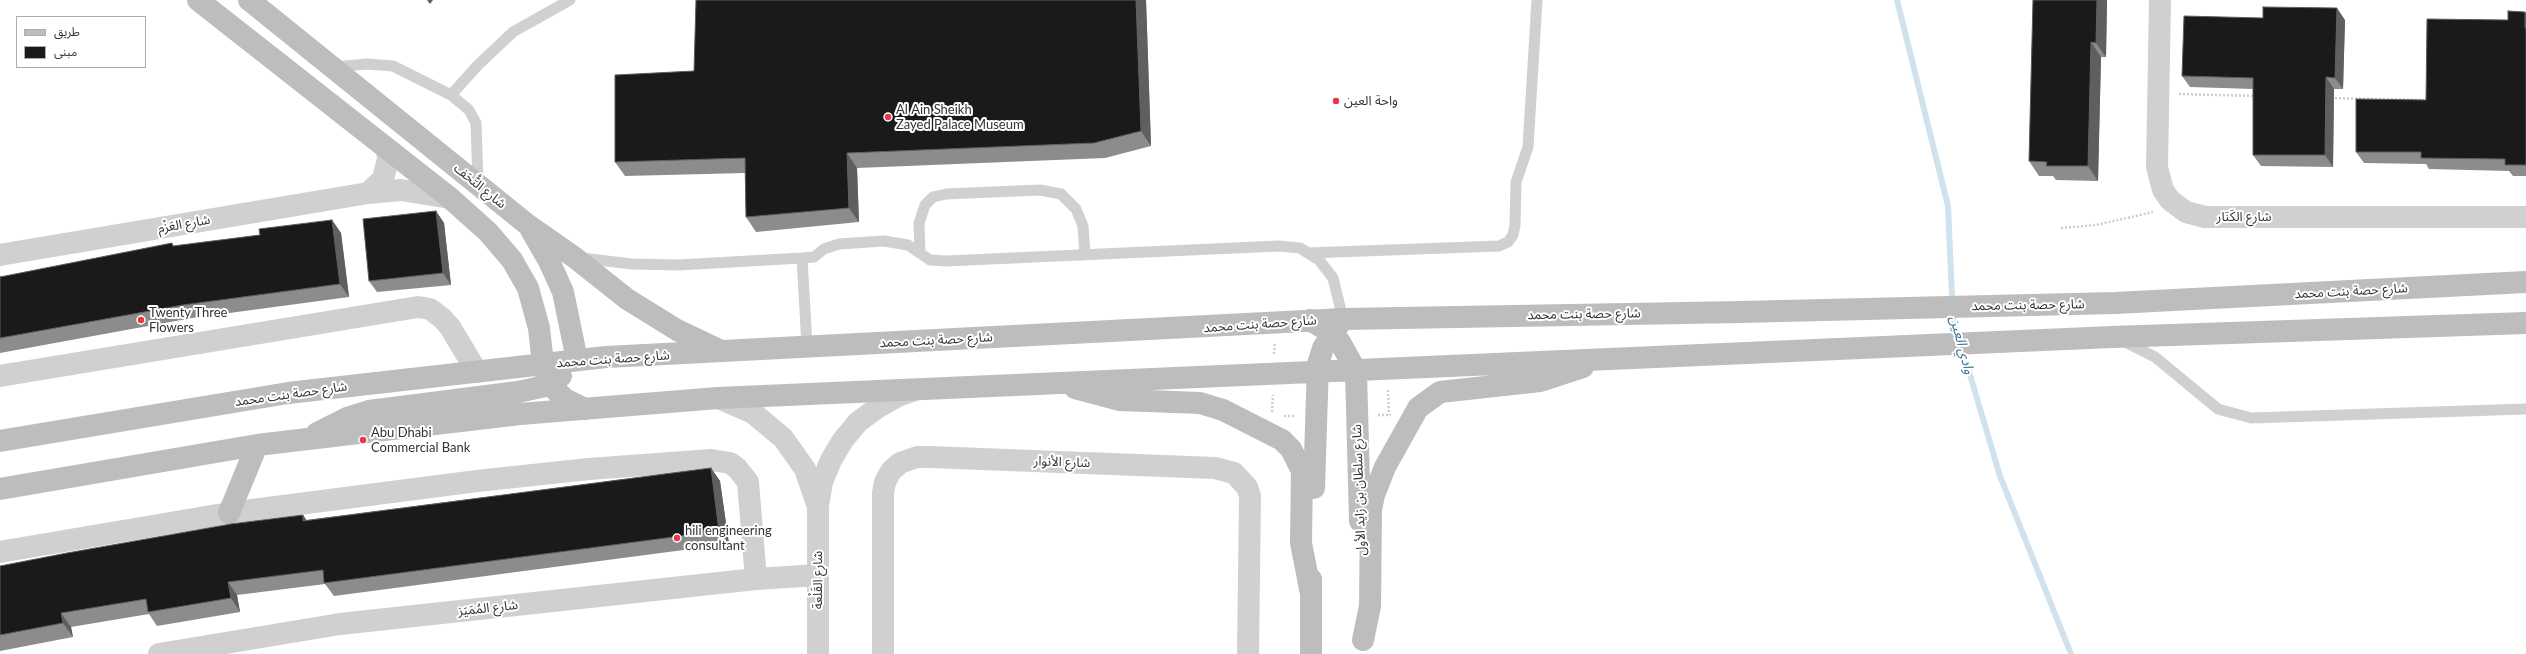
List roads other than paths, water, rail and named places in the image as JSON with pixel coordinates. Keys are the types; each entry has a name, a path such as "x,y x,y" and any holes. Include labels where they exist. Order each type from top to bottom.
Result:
{"main road":[{"path":"198,0 450,198 488,232 512,260 525,282 539,328 546,374 565,399 586,409"},
{"name":"شارع التُّحَف","path":"249,0 334,67 478,185 646,313 724,352"},
{"path":"528,224 549,261 563,292 577,360"},
{"name":"شارع حصة بنت محمد","path":"0,441 288,393 477,372 546,374 577,360 808,346 1202,328 1310,320 1338,326 1741,312 2115,303 2526,282"},
{"path":"0,488 257,445 586,409 718,398 2112,337 2526,323"},
{"path":"1311,654 1316,373 1320,356 1338,326"},
{"name":"شارع سلطان بن زايد الأول","path":"1338,326 1356,371 1363,647"},
{"path":"1363,647 1370,606 1371,510 1374,495 1385,467 1418,408 1440,392 1540,381 1560,376 1598,360"},
{"path":"308,439 327,427 369,411 518,392 546,374"},
{"path":"1063,383 1091,394 1120,400 1200,402 1222,410 1287,444 1298,459 1302,471 1301,543 1311,594"},
{"path":"229,513 257,445"}],"street":[{"name":"شارع الكَنَار","path":"2160,0 2159,178 2163,190 2177,206 2195,215 2205,217 2526,217"},
{"path":"368,193 383,179 388,159 387,149"},
{"name":"شارع العَزْم","path":"0,255 368,193 401,190 450,198"},
{"path":"0,376 418,307 430,309 442,318 450,327 477,372"},
{"name":"شارع القَلْعة","path":"818,654 818,506 822,482 831,460 848,434 877,408 898,396 920,388"},
{"name":"شارع القَلْعة","path":"718,398 753,413 783,438 805,469 818,506"},
{"name":"شارع الأنوار","path":"883,654 883,493 885,482 891,471 900,463 917,457 1216,468 1234,473 1247,487 1250,496 1248,654"},
{"path":"0,552 229,513 589,469 721,461 737,468 748,482 756,579"},
{"name":"شارع المُمَيَز","path":"159,654 340,624 756,579 818,575"}],"lane":[{"path":"451,94 478,65 513,32 570,0"},
{"path":"1308,253 1499,246 1508,242 1513,236 1515,225 1516,182 1528,147 1537,0"},
{"path":"334,67 366,64 393,66 451,94 469,110 476,123 478,185"},
{"path":"920,253 919,223 924,205 933,198 946,194 1040,190 1061,194 1076,209 1083,226 1085,255"},
{"path":"574,257 632,264 678,265 814,257 824,249 839,244 884,241 908,245 930,260 946,261 1279,246 1300,248 1319,260 1333,278 1338,326"},
{"path":"802,258 808,346"},
{"path":"2112,337 2155,358 2218,409 2251,418 2526,409"}],"waterway":[{"name":"وادي العين","path":"1897,0 1948,206 1953,319 1959,339"},
{"name":"وادي العين","path":"1962,348 2000,476 2071,654"}],"place":[{"name":"واحة العين","path":"1336,101"},
{"name":"Al Ain Sheikh Zayed Palace Museum","path":"888,117"},
{"name":"Twenty Three Flowers","path":"141,320"},
{"name":"Abu Dhabi Commercial Bank","path":"363,440"},
{"name":"hili engineering consultant","path":"677,538"}]}
